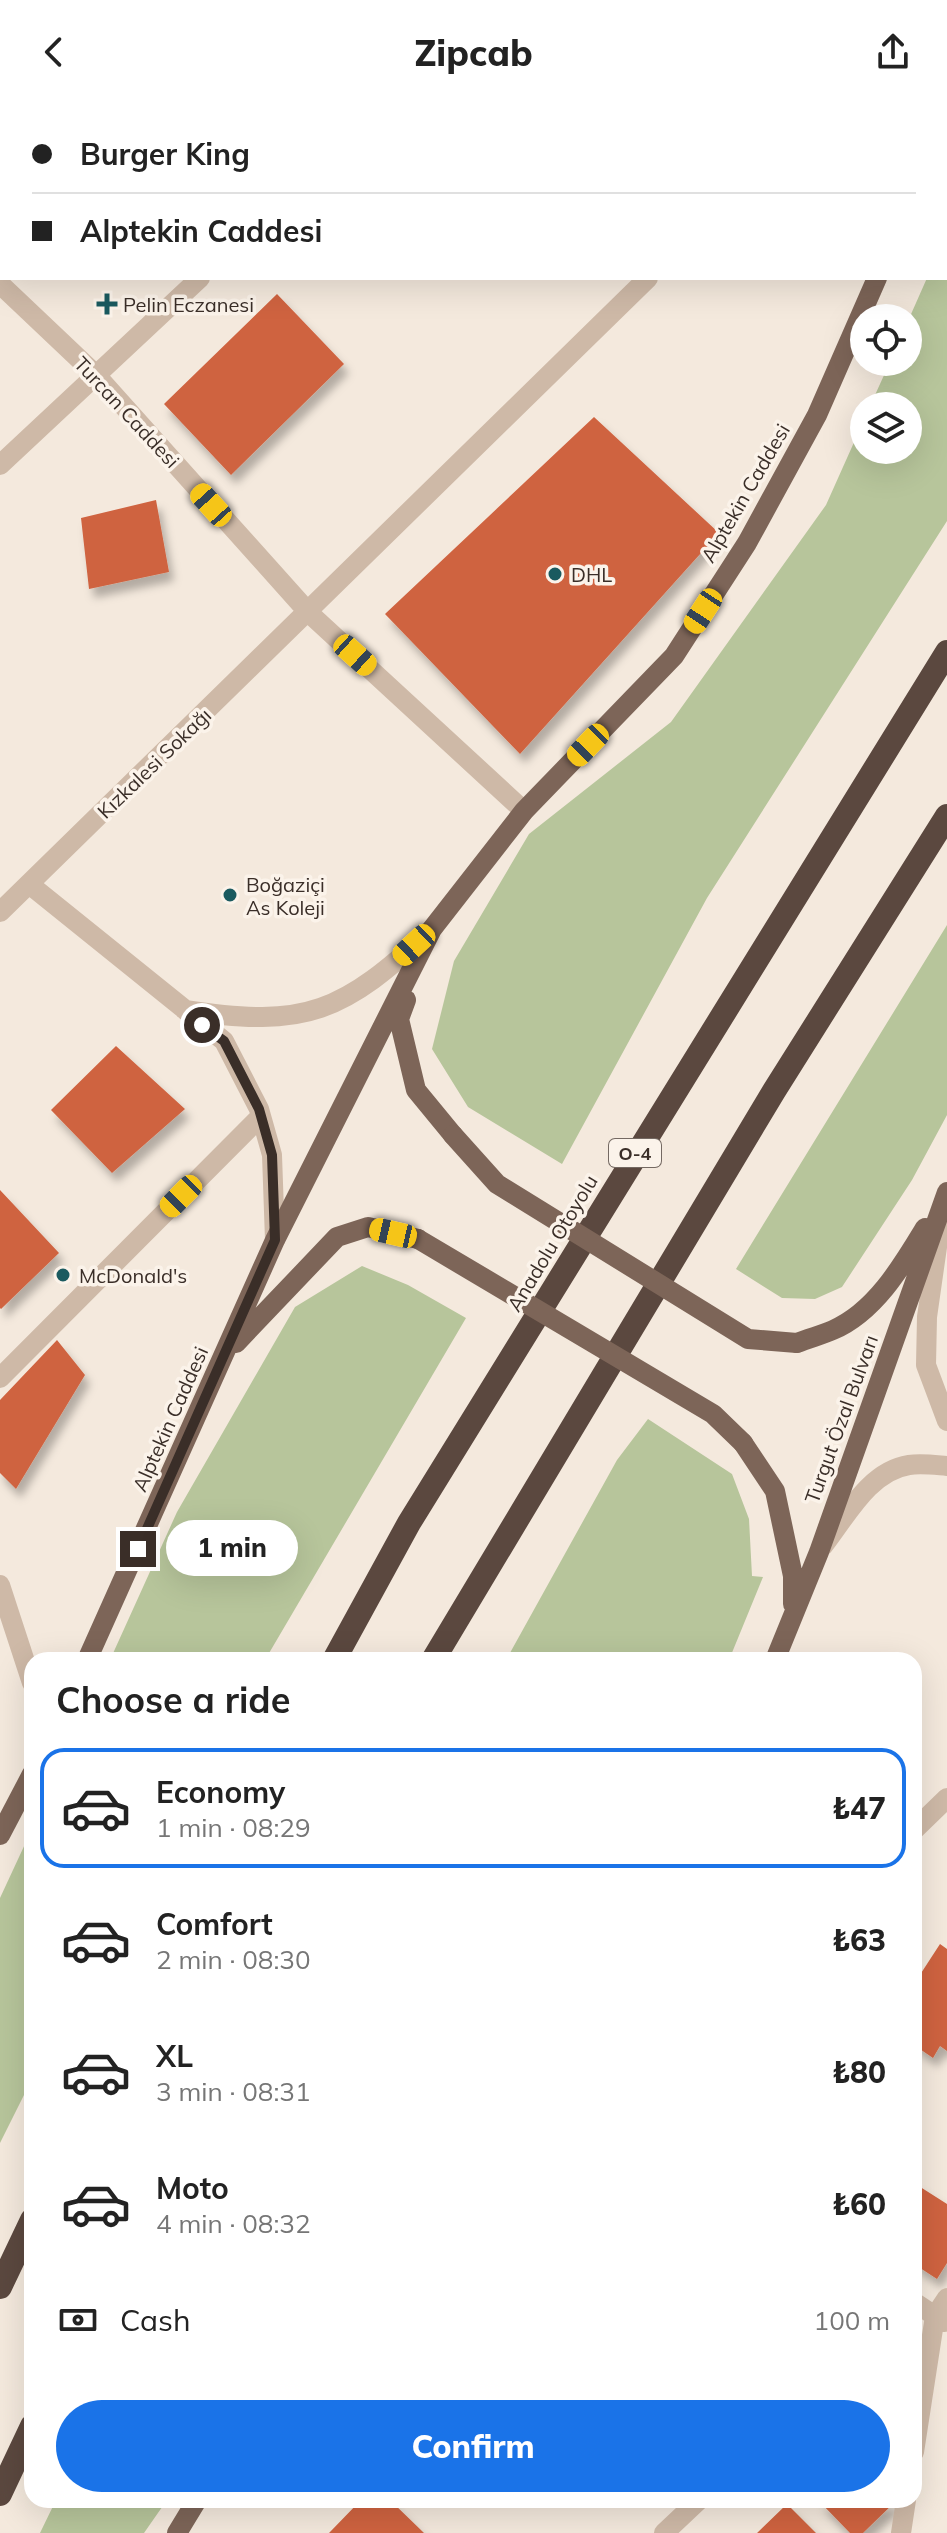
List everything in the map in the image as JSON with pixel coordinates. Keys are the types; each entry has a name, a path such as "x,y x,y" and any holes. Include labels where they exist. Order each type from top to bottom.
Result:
{"highway":[{"name":"Anadolu Otoyolu","path":"338,1652 409,1523 947,652"},
{"path":"438,1652 766,1104 947,816"},
{"path":"0,2287 24,2237"},
{"path":"0,2494 24,2443"}],"main road":[{"name":"Alptekin Caddesi","path":"91,1652 275,1240 432,929 524,811 674,656 747,543 817,415 876,280"},
{"path":"432,929 399,1019 416,1090 497,1184 748,1339 797,1343 832,1331 862,1311 896,1274 945,1195"},
{"name":"Turgut Özal Bulvarı","path":"779,1652 819,1552 945,1195"},
{"path":"226,1354 337,1237 368,1227 418,1239 713,1414 743,1443 775,1491 793,1576 793,1620"},
{"path":"0,1835 24,1789"},
{"path":"177,2533 192,2508"}],"street":[{"path":"0,465 198,280"},
{"name":"Kızkalesi Sokağı","path":"0,912 646,280"},
{"name":"Turcan Caddesi","path":"0,284 95,374 309,613 524,811"},
{"path":"29,884 224,1041 261,1116 272,1155 275,1240"},
{"path":"181,1009 242,1019 283,1017 335,1005 379,978 432,929"},
{"path":"0,1378 261,1116"},
{"path":"945,1195 927,1317 926,1365 947,1421"},
{"path":"819,1552 872,1483 892,1470 910,1464 947,1466"},
{"path":"0,1585 24,1658"},
{"path":"922,1822 947,1798"},
{"path":"922,2413 947,2298"},
{"path":"922,2307 941,2320"},
{"path":"664,2533 691,2508"},
{"path":"901,2533 905,2508"}],"green space":[{"path":"926,280 947,280 947,521 707,898 562,1164 468,1107 432,1049 454,961 529,834 671,722 826,505 850,451 850,464 922,464 922,392 876,392 884,376 922,376 922,304 916,304"},
{"path":"947,925 947,1115 912,1180 842,1287 815,1299 782,1298 736,1269"},
{"path":"362,1266 408,1285 466,1318 270,1652 114,1652 177,1512 295,1307"},
{"path":"648,1419 732,1474 749,1519 752,1576 763,1577 732,1652 510,1652 617,1460"},
{"path":"24,1846 24,2095 0,2143 0,1898"},
{"path":"52,2508 161,2508 144,2533 40,2533"}],"building":[{"path":"277,294 344,364 231,475 164,404"},
{"name":"DHL","path":"594,417 719,533 520,754 385,614"},
{"path":"156,500 169,572 89,589 81,518"},
{"path":"116,1046 185,1109 112,1173 51,1110"},
{"path":"0,1190 59,1253 1,1309 0,1308"},
{"path":"57,1340 85,1375 16,1489 0,1473 0,1400"},
{"path":"940,1944 947,1949 947,2051 940,2046 933,2058 922,2050 922,1972"},
{"path":"922,2188 947,2204 947,2263 937,2279 922,2269"},
{"path":"353,2508 398,2508 424,2533 329,2533"},
{"path":"783,2508 791,2508 816,2533 757,2533"},
{"path":"826,2508 889,2508 863,2533 850,2533"}],"place":[{"name":"Pelin Eczanesi","path":"107,304"},
{"name":"DHL","path":"555,574"},
{"name":"Boğaziçi As Koleji","path":"230,895"},
{"name":"McDonald's","path":"63,1275"}],"route":[{"path":"138,1549 275,1240 272,1155 259,1109 224,1041 202,1025"}]}
